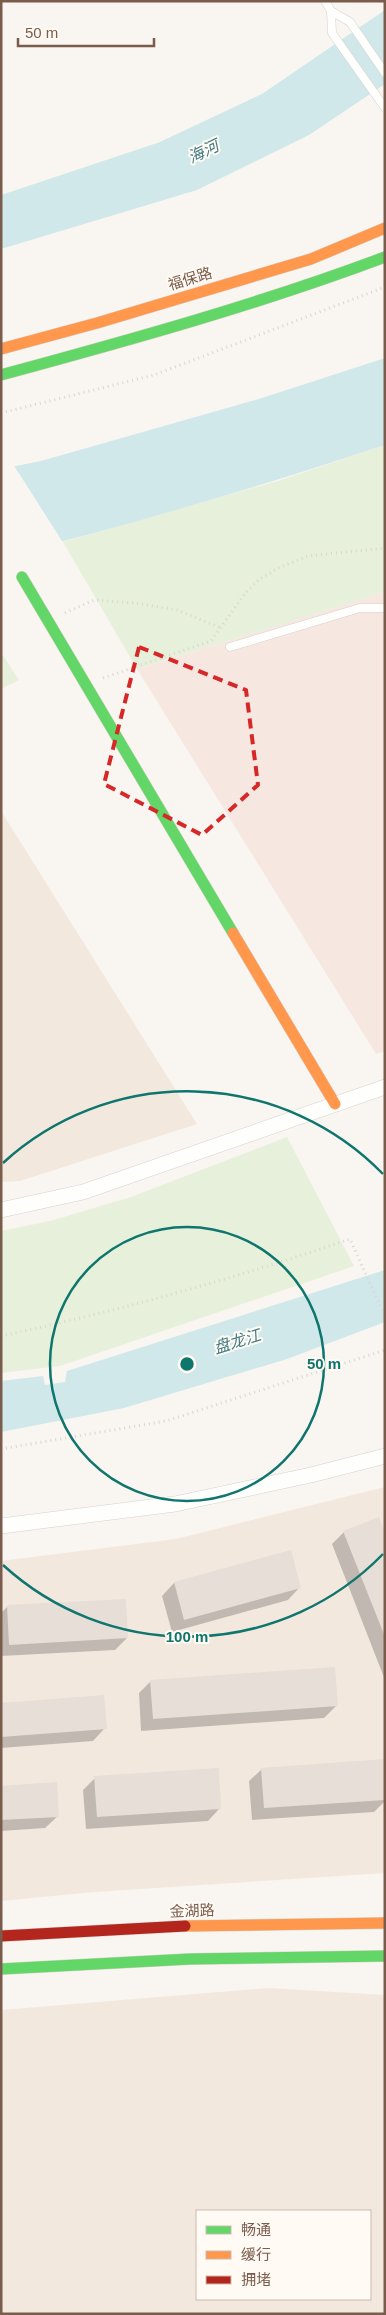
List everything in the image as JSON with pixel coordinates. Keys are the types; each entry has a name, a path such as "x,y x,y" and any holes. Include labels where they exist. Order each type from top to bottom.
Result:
{"main road":[{"name":"福保路","path":"1,349 97,323 311,259 385,228"},
{"path":"1,375 104,347 319,282 385,257"},
{"path":"22,577 335,1104"},
{"name":"金湖路","path":"1,1936 189,1926 385,1923"},
{"path":"1,1969 190,1959 385,1956"}],"street":[{"path":"1,1210 83,1192 385,1087"},
{"path":"1,1526 175,1504 311,1475 385,1456"}],"lane":[{"path":"325,1 331,11 332,33 385,108"},
{"path":"331,11 350,22 385,73"},
{"path":"230,647 360,608 385,608"}],"path":[{"path":"1,413 154,375 385,287"},
{"path":"85,684 211,641 246,592 260,579 278,568 308,556 385,548"},
{"path":"48,621 94,600 177,610 222,628"},
{"path":"1,1336 66,1322 280,1263 350,1239 385,1317"},
{"path":"1,1449 166,1421 385,1350"}],"highlighted area":[{"path":"139,647 246,690 258,785 202,835 104,784"}],"shaded area":[{"path":"385,592 385,1051 376,1054 137,669"},
{"path":"1,811 197,1124 20,1181 1,1182"},
{"path":"385,1487 385,1873 94,1892 1,1901 1,1561 176,1539"},
{"path":"268,1988 385,1995 385,2314 1,2314 1,2010"}],"green space":[{"path":"385,445 385,592 137,669 63,542 281,480"},
{"path":"1,652 19,680 1,689"},
{"path":"287,1137 354,1266 60,1366 1,1373 1,1231 50,1221 131,1197"}],"water":[{"name":"海河","path":"385,10 385,84 309,135 197,190 1,249 1,195 160,142 262,94"},
{"path":"385,358 385,445 194,505 1,557 1,469 41,461 262,398"},
{"name":"盘龙江","path":"385,1270 385,1322 287,1359 124,1408 1,1432 1,1381 43,1376 45,1385 65,1382 67,1371"}],"pier":[{"path":"13,464 64,544 1,559 1,466"}],"building":[{"path":"379,1517 385,1532 385,1637 343,1531"},
{"path":"291,1550 301,1588 184,1620 174,1582"},
{"path":"126,1599 128,1638 9,1645 7,1605"},
{"path":"335,1667 338,1706 153,1719 150,1680"},
{"path":"104,1695 107,1729 1,1737 1,1703"},
{"path":"385,1759 385,1800 264,1808 261,1768"},
{"path":"219,1768 221,1809 97,1817 94,1776"},
{"path":"57,1782 59,1817 1,1820 1,1786"}],"traffic: fast":[{"path":"1,375 243,306 385,257"},
{"path":"22,577 233,933"},
{"path":"1,1969 190,1959 385,1956"}],"traffic: slow":[{"path":"1,349 97,323 311,259 385,228"},
{"path":"233,933 335,1104"},
{"path":"185,1926 385,1923"}],"traffic: jam":[{"path":"1,1936 185,1926"}]}
